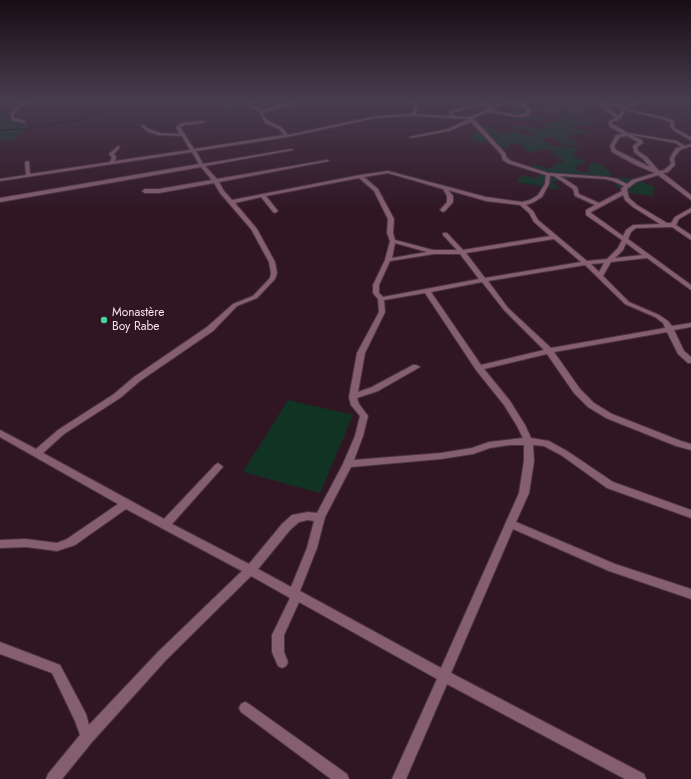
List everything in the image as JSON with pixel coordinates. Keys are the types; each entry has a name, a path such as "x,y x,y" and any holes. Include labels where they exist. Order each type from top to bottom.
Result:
{"street":[{"path":"37,454 61,432 117,396 137,379 210,329 235,305 255,297 273,278 274,273 267,252 245,217 222,192 216,181 202,165 184,136"},
{"path":"0,180 285,136"},
{"path":"487,136 509,162 551,174 606,178 615,180 627,186"},
{"path":"618,136 612,146 614,151 657,172 691,198"},
{"path":"632,136 641,142 635,146 636,152 645,158 657,172"},
{"path":"642,136 677,142 684,147"},
{"path":"691,145 678,149 672,158 673,164 666,171 657,172 627,186 624,192 588,211 588,214 691,288"},
{"path":"112,162 114,157 111,154 118,147"},
{"path":"0,200 291,150"},
{"path":"145,191 159,191 328,161"},
{"path":"27,162 28,175"},
{"path":"231,202 360,176 388,172 445,189 486,199 522,204 532,201 540,196 551,174"},
{"path":"551,174 575,188 577,195 600,205"},
{"path":"282,662 278,652 278,635 295,595 312,548 320,517 348,464 359,436 364,416 355,405 353,398 361,353 382,312 381,299 376,293 376,285 388,260 393,241 390,233 391,220 382,199 376,190 360,176"},
{"path":"443,210 450,202 450,196 445,189"},
{"path":"624,192 635,206 666,224"},
{"path":"263,196 275,211"},
{"path":"522,204 531,212 536,222 586,263 627,303 657,316 666,322 681,352 691,361"},
{"path":"673,225 677,218 691,210"},
{"path":"600,277 609,260 621,249 626,240 628,231 635,226 673,225 691,238"},
{"path":"445,234 462,252 506,309 549,351 577,391 591,405 610,416 631,425 679,444 691,447"},
{"path":"388,260 439,252 462,252 554,237"},
{"path":"393,241 439,252"},
{"path":"381,299 586,263 648,256"},
{"path":"399,779 524,493 529,461 528,441 521,425 507,403 479,368 427,291"},
{"path":"479,368 549,351 691,325"},
{"path":"353,398 375,389 416,367"},
{"path":"0,433 125,504 639,779"},
{"path":"348,464 440,456 473,451 489,445 528,441 546,443 564,453 610,485 691,514"},
{"path":"165,525 218,467"},
{"path":"0,544 26,543 57,547 71,542 125,504"},
{"path":"53,779 87,737 162,656 250,570 286,527 296,518 308,516 320,517"},
{"path":"511,524 613,568 691,594"},
{"path":"0,648 56,669 81,719 87,737"},
{"path":"245,708 342,779"}],"green space":[{"path":"0,136 18,136 13,140 0,141"},
{"path":"568,136 568,138 582,145 566,146 550,137 541,139 555,147 571,147 579,150 572,155 586,162 583,164 578,164 575,170 587,173 591,162 603,165 603,168 609,170 611,177 630,178 655,187 653,190 654,196 629,193 629,190 615,187 617,181 589,176 585,179 577,177 552,182 562,190 517,182 521,175 536,178 542,172 534,170 532,166 536,164 547,169 554,167 552,165 565,161 550,154 556,152 547,149 528,153 522,144 509,144 511,148 499,148 492,142 479,143 469,137"},
{"path":"288,400 353,415 320,493 243,472"}],"place":[{"name":"Monastère Boy Rabe","path":"104,320"}]}
